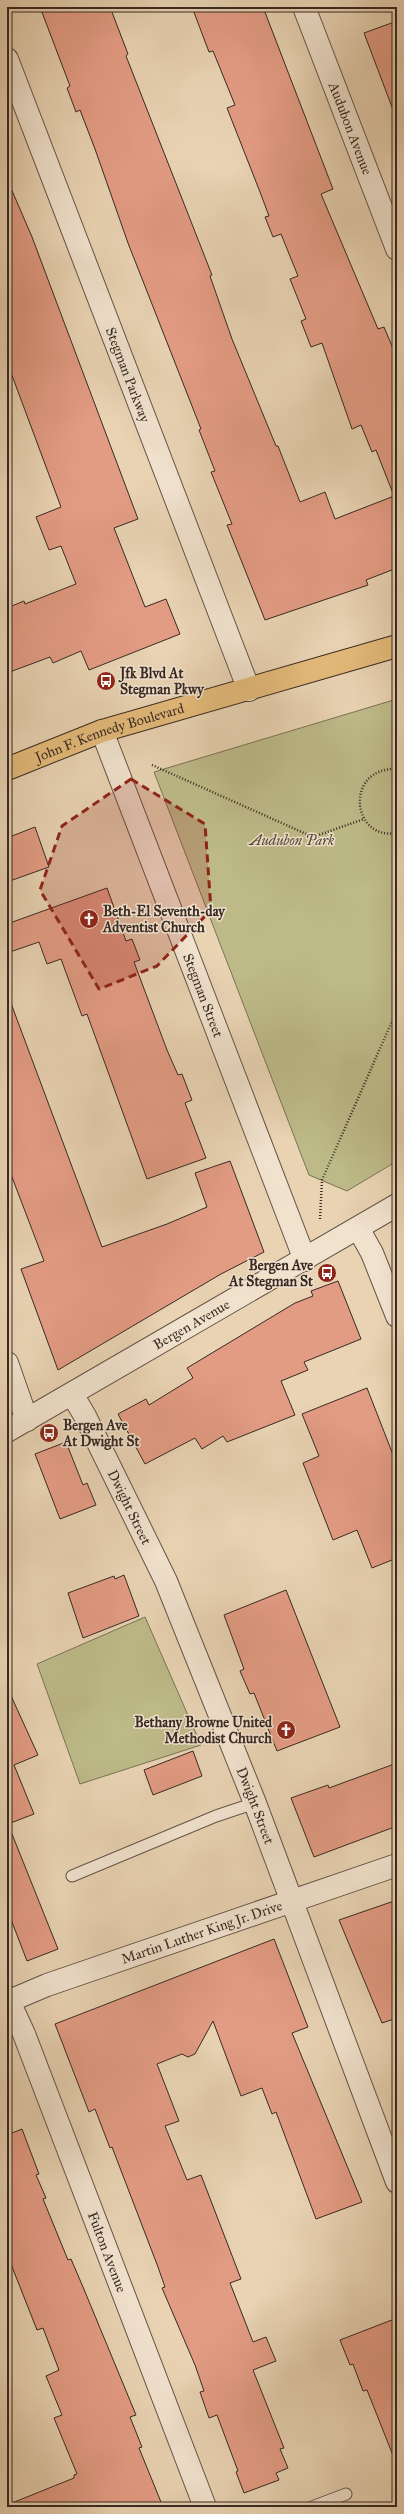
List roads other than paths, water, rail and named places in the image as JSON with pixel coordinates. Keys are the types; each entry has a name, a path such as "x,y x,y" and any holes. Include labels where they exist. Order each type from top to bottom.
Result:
{"main road":[{"name":"John F. Kennedy Boulevard","path":"7,769 102,731 249,690 397,646"}],"street":[{"name":"Audubon Avenue","path":"304,7 397,249"},
{"name":"Stegman Parkway","path":"7,59 249,690"},
{"name":"Stegman Street","path":"102,731 305,1260"},
{"name":"Bergen Avenue","path":"7,1431 305,1260 397,1205"},
{"path":"358,1228 372,1253 397,1316"},
{"path":"7,1363 27,1420"},
{"name":"Dwight Street","path":"72,1394 85,1416 166,1581 255,1803 397,2182"},
{"name":"Martin Luther King Jr. Drive","path":"8,2000 397,1864"},
{"name":"Fulton Avenue","path":"8,2000 24,2034 205,2507"}],"lane":[{"path":"72,1876 216,1816 255,1803"},
{"path":"312,2507 346,2494"}],"place":[{"name":"Jfk Blvd At Stegman Pkwy","path":"106,681"},
{"name":"Beth-El Seventh-day Adventist Church","path":"89,919"},
{"name":"Bergen Ave At Stegman St","path":"327,1273"},
{"name":"Bergen Ave At Dwight St","path":"49,1433"},
{"name":"Bethany Browne United Methodist Church","path":"286,1730"}],"park label":[{"name":"Audubon Park","path":"292,840"}]}
